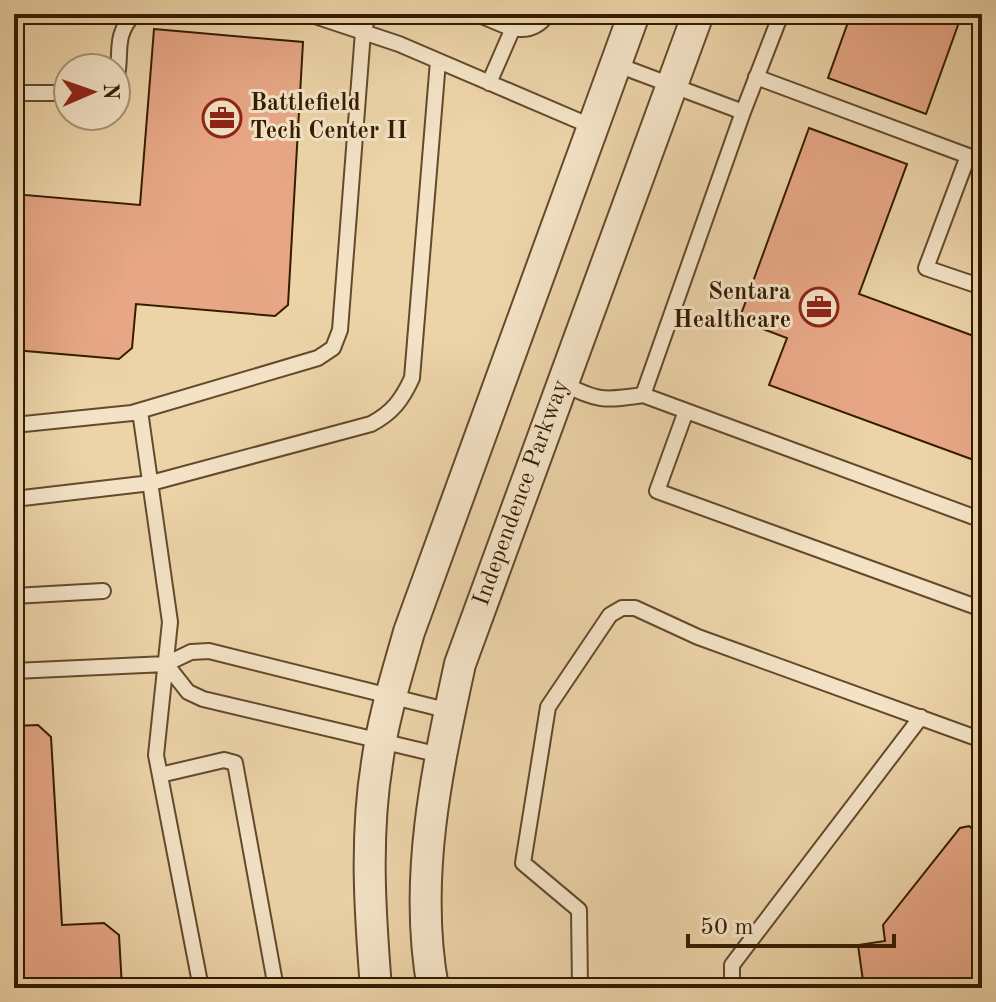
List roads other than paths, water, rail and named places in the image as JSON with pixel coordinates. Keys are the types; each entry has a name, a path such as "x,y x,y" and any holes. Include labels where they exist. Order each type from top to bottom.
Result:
{"street":[{"path":"376,988 370,916 370,837 377,763 391,697 409,632 634,14"},
{"name":"Independence Parkway","path":"433,988 427,956 428,842 440,755 460,664 698,14"}],"lane":[{"path":"14,16 133,14"},
{"path":"118,52 119,37 133,14"},
{"path":"309,14 438,61 593,127"},
{"path":"14,425 140,411 318,358 333,348 340,330 363,32 369,14"},
{"path":"477,14 527,30 537,26 548,14"},
{"path":"643,395 781,14"},
{"path":"489,83 513,28"},
{"path":"14,499 151,483 371,424 388,415 404,397 412,378 438,61"},
{"path":"615,64 743,112"},
{"path":"756,77 975,158 926,268 982,287"},
{"path":"14,93 52,93"},
{"path":"562,383 594,399 643,395 982,520"},
{"path":"140,411 170,622 156,755 201,988"},
{"path":"686,411 657,491 982,609"},
{"path":"14,596 103,591"},
{"path":"580,988 579,910 523,863 548,707 610,615 622,608 635,608 698,637 982,740"},
{"path":"14,671 166,664 191,652 209,651 450,711"},
{"path":"166,664 188,692 203,699 440,755"},
{"path":"732,988 732,965 921,717"},
{"path":"160,775 224,760 235,763 276,988"}],"place":[{"name":"Battlefield Tech Center II","path":"222,118"},
{"name":"Sentara Healthcare","path":"819,307"}]}
